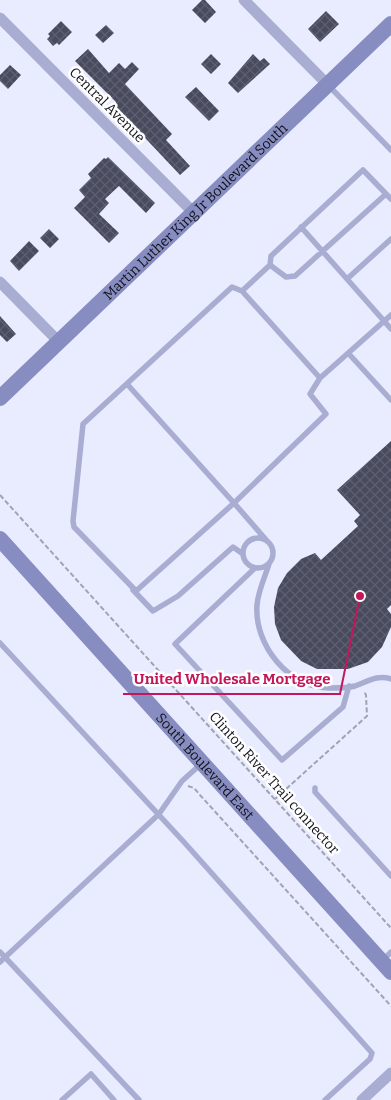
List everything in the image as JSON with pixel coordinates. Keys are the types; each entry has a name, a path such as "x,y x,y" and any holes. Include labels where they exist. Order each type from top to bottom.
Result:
{"street":[{"path":"244,0 328,85"},
{"name":"Central Avenue","path":"0,18 194,213"},
{"name":"Martin Luther King Jr Boulevard South","path":"0,398 391,24"},
{"path":"0,282 59,342"},
{"name":"South Boulevard East","path":"0,539 202,763 388,962"},
{"path":"366,1099 391,1073"}],"lane":[{"path":"328,85 391,150"},
{"path":"242,291 270,265 271,256 363,170 391,199"},
{"path":"270,265 286,277 295,276 386,194"},
{"path":"302,227 391,329"},
{"path":"346,279 391,239"},
{"path":"255,568 246,563 243,554 233,548 178,596 153,611 74,527 81,427 232,288 242,291 320,378"},
{"path":"134,590 138,590 326,416 326,412 310,394 320,378 391,315"},
{"path":"349,354 391,400"},
{"path":"127,384 268,542 273,555 257,604 258,626 265,646 278,664 294,676 310,684 329,688 348,686 376,677 391,678"},
{"path":"243,554 250,541 259,538 268,542"},
{"path":"269,564 255,568 176,644 282,760 343,707 348,686"},
{"path":"0,643 158,814 372,1053 370,1059 325,1100"},
{"path":"2,959 158,814 182,781 202,763"},
{"path":"315,788 315,792 391,876"},
{"path":"0,952 2,959 138,1100"},
{"path":"62,1100 91,1074 114,1100"}],"path":[{"name":"Clinton River Trail connector","path":"0,496 391,928"},
{"path":"275,799 367,716 366,695 362,689"},
{"path":"189,787 194,788 391,1006"}],"building":[{"path":"202,0 205,0 216,12 205,23 192,10"},
{"path":"326,11 339,24 320,42 308,29"},
{"path":"61,21 72,32 59,45 57,43 53,46 47,39 50,36 48,34"},
{"path":"106,25 114,33 103,43 95,35"},
{"path":"88,49 109,73 119,63 125,69 132,62 139,69 125,84 172,134 166,140 190,166 180,175 115,106 116,102 75,61"},
{"path":"211,54 221,64 211,74 201,64"},
{"path":"253,54 260,61 264,58 270,64 238,93 228,83"},
{"path":"10,65 21,75 8,89 0,81 0,75"},
{"path":"196,87 219,111 209,121 185,97"},
{"path":"108,157 155,203 146,213 119,186 105,199 109,203 99,214 119,233 109,243 74,208 85,197 79,190 91,178 88,174 104,158"},
{"path":"49,229 59,239 50,248 40,238"},
{"path":"29,241 39,251 19,271 10,261"},
{"path":"0,316 16,334 7,342 0,335"},
{"path":"391,441 391,605 387,609 391,614 391,627 382,647 368,662 348,669 317,669 301,661 281,640 275,624 274,607 278,588 287,573 301,559 315,553 321,560 358,526 354,521 360,515 337,490"}],"place":[{"name":"United Wholesale Mortgage","path":"360,596"}]}
